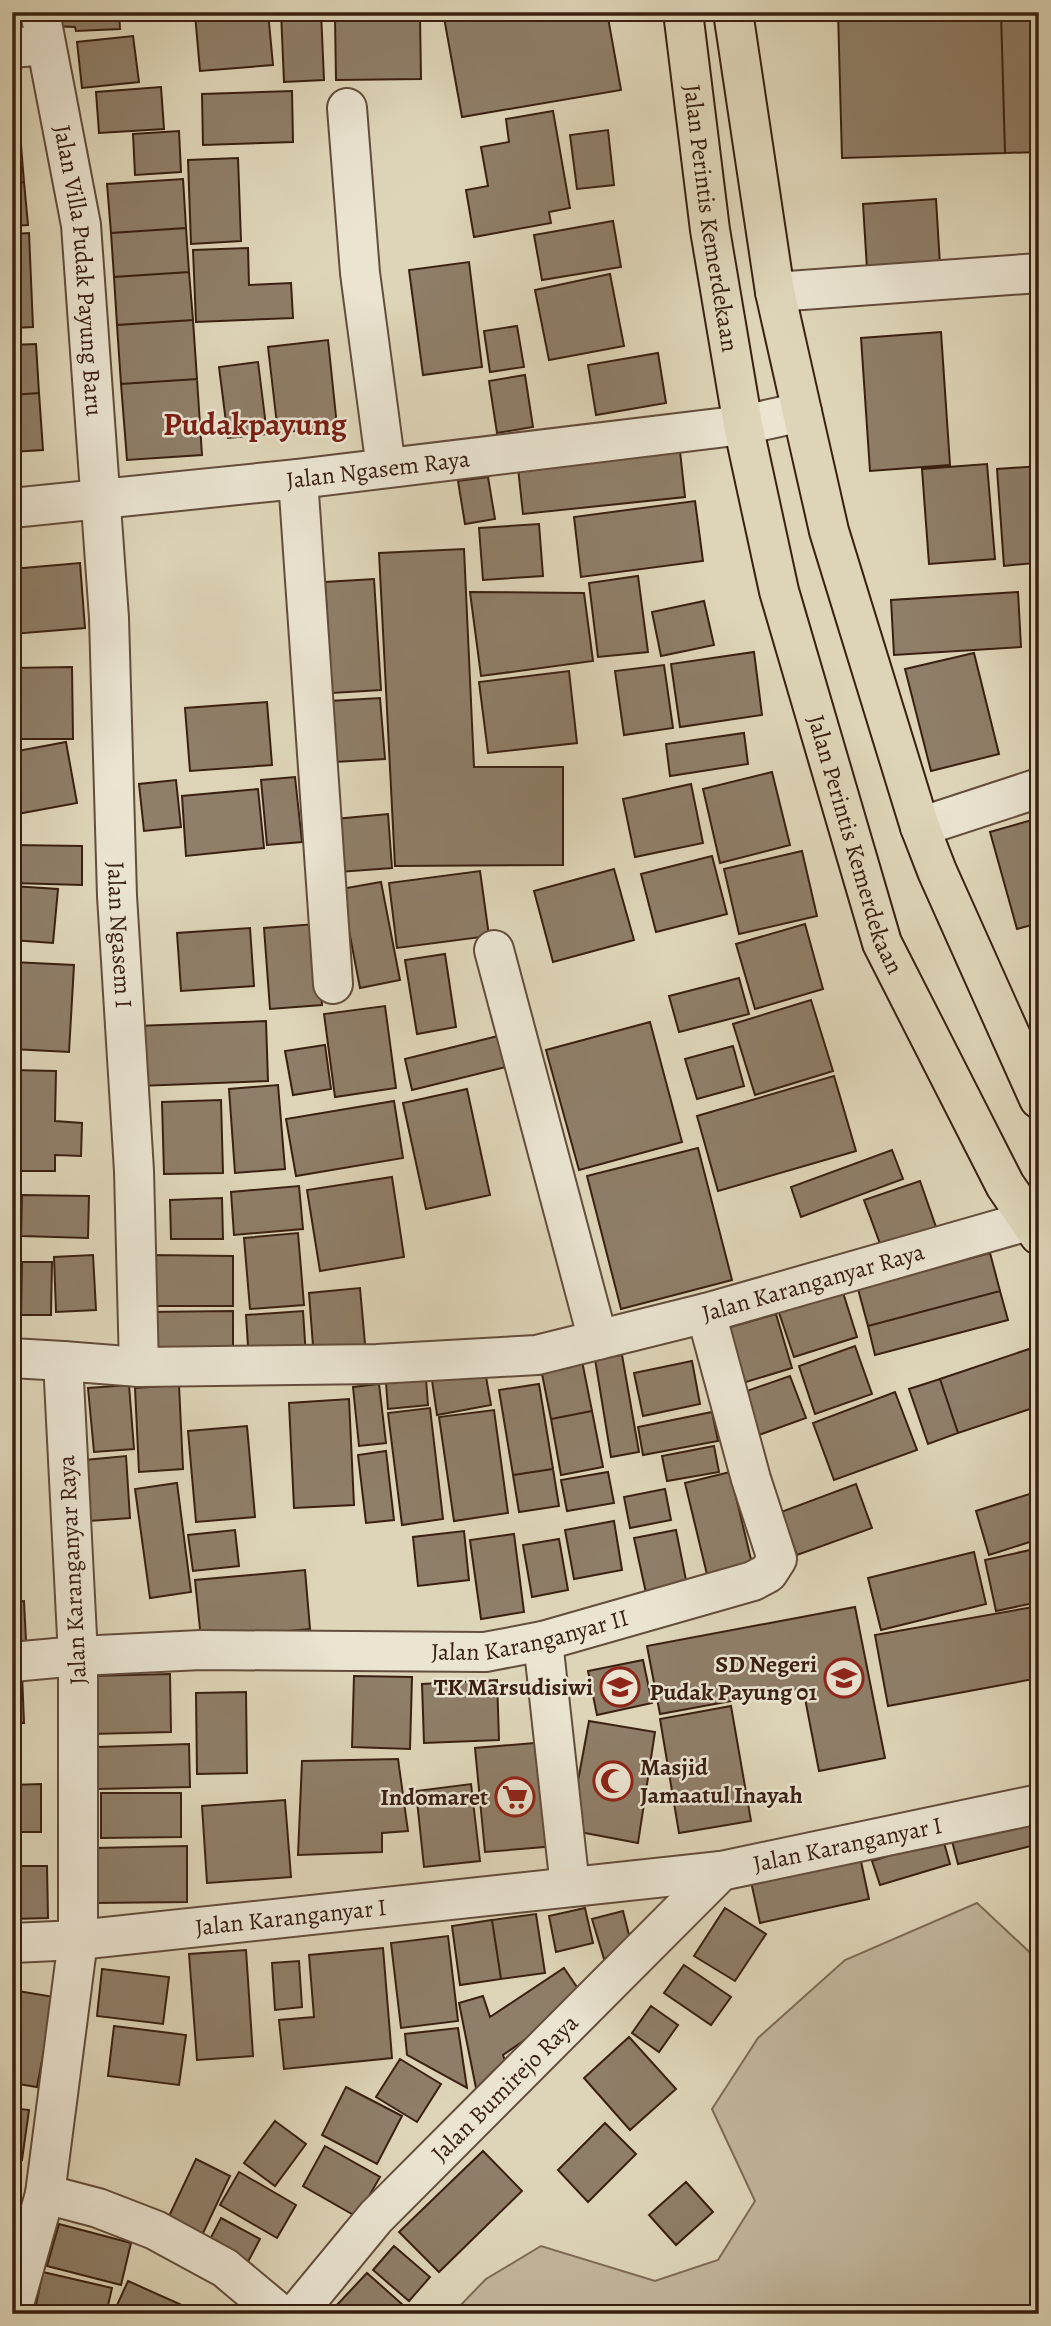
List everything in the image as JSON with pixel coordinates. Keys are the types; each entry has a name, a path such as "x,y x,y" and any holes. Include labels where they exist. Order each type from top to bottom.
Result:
{"highway":[{"name":"Jalan Perintis Kemerdekaan","path":"683,12 710,230 743,425 779,591 882,943 1005,1185 1034,1228"},
{"name":"Jalan Perintis Kemerdekaan","path":"733,12 775,292 829,531 920,827 937,871 1039,1098"}],"street":[{"name":"Jalan Villa Pudak Payung Baru","path":"32,35 57,89 81,225 101,500"},
{"path":"347,108 360,273 386,468"},
{"path":"775,292 1039,273"},
{"path":"743,425 802,412"},
{"name":"Jalan Ngasem Raya","path":"12,508 298,479 743,425"},
{"path":"298,479 333,984"},
{"name":"Jalan Ngasem I","path":"101,500 110,618 117,896 134,1171 139,1367"},
{"path":"920,827 1039,789"},
{"path":"494,950 598,1340"},
{"name":"Jalan Karanganyar Raya","path":"12,2311 78,1940 78,1656 63,1361 139,1367 377,1364 537,1354 1034,1228"},
{"name":"Jalan Karanganyar II","path":"12,1662 201,1650 485,1652 543,1640 753,1581 768,1573 776,1559 751,1479 706,1312"},
{"path":"12,1358 63,1361"},
{"path":"543,1640 570,1887"},
{"name":"Jalan Karanganyar I","path":"12,1943 78,1940 721,1871 1039,1804"},
{"name":"Jalan Bumirejo Raya","path":"296,2314 376,2217 721,1871"},
{"path":"30,2218 98,2208 155,2230 225,2268 280,2314"}],"shaded area":[{"path":"977,1903 1039,1961 1039,2314 452,2314 486,2279 541,2246 655,2281 718,2260 755,2201 712,2109 758,2038 845,1960"}],"building":[{"path":"51,12 119,12 120,29 76,31 75,27 50,26"},
{"path":"268,12 273,65 200,71 195,14"},
{"path":"281,12 321,12 324,80 284,82"},
{"path":"368,12 405,12 405,17 420,17 421,79 336,80 335,18 368,18"},
{"path":"443,12 607,12 621,90 462,117"},
{"path":"838,12 1001,12 1005,153 842,158"},
{"path":"1001,12 1039,12 1039,152 1005,153"},
{"path":"133,36 139,82 82,88 77,42"},
{"path":"12,77 15,77 20,133 12,134"},
{"path":"161,87 164,129 99,133 96,92"},
{"path":"292,91 293,142 203,145 202,94"},
{"path":"553,111 570,208 549,212 551,223 474,237 466,190 488,186 481,147 509,142 506,119"},
{"path":"608,130 614,185 577,189 570,135"},
{"path":"179,131 181,172 135,175 133,134"},
{"path":"20,133 24,182 12,183 12,134"},
{"path":"238,158 241,241 191,244 188,160"},
{"path":"183,179 186,228 111,233 107,184"},
{"path":"24,182 28,225 12,226 12,183"},
{"path":"936,199 940,265 867,269 863,204"},
{"path":"613,221 621,267 542,280 534,235"},
{"path":"186,228 189,272 114,277 111,233"},
{"path":"29,233 33,327 12,328 12,234"},
{"path":"248,248 249,285 291,283 293,318 196,322 193,250"},
{"path":"469,262 482,367 423,375 409,270"},
{"path":"189,272 193,320 117,325 114,277"},
{"path":"610,274 624,346 549,360 535,290"},
{"path":"193,320 197,379 121,384 117,325"},
{"path":"517,326 524,367 490,372 484,331"},
{"path":"941,332 950,465 870,471 861,338"},
{"path":"328,340 337,426 278,433 268,347"},
{"path":"36,344 39,393 12,395 12,345"},
{"path":"658,353 666,403 596,415 588,365"},
{"path":"258,362 267,434 228,438 219,367"},
{"path":"525,375 533,427 497,433 489,381"},
{"path":"197,379 202,455 127,460 121,384"},
{"path":"39,393 43,450 12,452 12,395"},
{"path":"680,451 685,497 523,514 518,468"},
{"path":"987,464 995,559 929,564 922,469"},
{"path":"1039,466 1039,586 1036,586 1034,563 1004,566 997,469"},
{"path":"488,477 495,519 465,524 458,481"},
{"path":"695,501 703,561 581,577 574,517"},
{"path":"539,524 543,576 483,580 479,528"},
{"path":"464,549 474,767 563,767 563,865 395,866 379,553"},
{"path":"80,563 85,628 12,634 12,569"},
{"path":"638,576 648,652 598,657 589,583"},
{"path":"374,579 381,690 332,693 325,582"},
{"path":"470,592 584,593 593,661 481,676"},
{"path":"1018,592 1021,647 894,655 891,600"},
{"path":"704,601 714,645 661,656 652,612"},
{"path":"754,652 762,715 680,727 671,664"},
{"path":"974,653 999,754 931,771 905,669"},
{"path":"664,665 673,728 624,735 615,671"},
{"path":"72,667 73,739 12,739 12,668"},
{"path":"569,671 577,743 488,753 479,682"},
{"path":"380,698 385,759 335,762 330,701"},
{"path":"267,702 272,765 190,771 185,708"},
{"path":"744,733 748,764 670,776 666,744"},
{"path":"66,742 77,803 12,815 12,752"},
{"path":"772,772 790,845 720,863 703,789"},
{"path":"295,777 302,842 267,845 261,780"},
{"path":"176,780 181,827 144,831 139,784"},
{"path":"691,784 703,843 635,857 623,799"},
{"path":"258,789 264,848 186,856 182,796"},
{"path":"388,814 392,868 339,872 335,819"},
{"path":"1039,818 1039,923 1017,929 990,832"},
{"path":"12,845 82,846 82,885 12,883"},
{"path":"802,851 817,916 739,934 724,869"},
{"path":"712,856 727,914 656,932 641,874"},
{"path":"614,869 634,940 553,962 534,891"},
{"path":"480,871 489,936 397,948 389,883"},
{"path":"381,882 400,980 360,988 341,889"},
{"path":"12,886 58,889 53,943 12,940"},
{"path":"316,924 322,1005 270,1009 264,928"},
{"path":"805,924 823,989 755,1009 736,944"},
{"path":"250,928 254,986 181,991 177,933"},
{"path":"445,954 456,1027 417,1034 405,960"},
{"path":"12,962 74,965 69,1052 12,1049"},
{"path":"739,978 749,1014 679,1032 669,996"},
{"path":"811,1000 833,1071 755,1095 733,1024"},
{"path":"385,1006 396,1088 335,1097 324,1014"},
{"path":"266,1021 268,1081 139,1086 136,1026"},
{"path":"650,1022 682,1142 579,1170 546,1050"},
{"path":"502,1035 510,1066 412,1090 405,1059"},
{"path":"325,1045 331,1089 293,1095 285,1051"},
{"path":"733,1046 744,1086 697,1099 685,1059"},
{"path":"12,1070 56,1071 55,1121 82,1123 81,1156 55,1155 55,1171 12,1171"},
{"path":"834,1076 856,1151 718,1191 697,1116"},
{"path":"278,1085 285,1169 235,1173 229,1089"},
{"path":"467,1089 490,1195 426,1209 403,1103"},
{"path":"221,1100 223,1173 164,1174 162,1102"},
{"path":"394,1101 403,1158 296,1176 286,1119"},
{"path":"698,1148 732,1280 621,1309 587,1176"},
{"path":"892,1150 903,1179 801,1217 791,1187"},
{"path":"392,1177 404,1257 320,1271 307,1190"},
{"path":"920,1181 937,1230 882,1249 864,1200"},
{"path":"299,1186 303,1229 234,1235 231,1192"},
{"path":"22,1195 89,1196 88,1238 21,1236"},
{"path":"222,1198 223,1239 171,1239 170,1200"},
{"path":"12,1202 17,1202 16,1312 12,1312"},
{"path":"298,1233 304,1305 250,1309 244,1238"},
{"path":"990,1253 1000,1291 868,1326 858,1289"},
{"path":"93,1255 96,1310 56,1312 54,1257"},
{"path":"151,1255 233,1256 233,1306 151,1306"},
{"path":"22,1262 52,1262 51,1315 21,1315"},
{"path":"841,1286 857,1337 794,1357 777,1307"},
{"path":"360,1288 366,1355 314,1359 309,1293"},
{"path":"1000,1291 1008,1320 875,1355 868,1326"},
{"path":"233,1311 233,1361 147,1363 146,1312"},
{"path":"303,1311 306,1357 249,1362 246,1315"},
{"path":"776,1314 792,1368 736,1385 720,1330"},
{"path":"855,1346 872,1394 815,1414 799,1366"},
{"path":"1038,1346 1039,1406 958,1433 940,1379"},
{"path":"622,1355 639,1452 611,1457 595,1359"},
{"path":"582,1361 592,1411 551,1419 541,1369"},
{"path":"692,1361 700,1404 643,1416 634,1373"},
{"path":"485,1371 491,1405 437,1415 432,1380"},
{"path":"790,1376 806,1418 756,1436 741,1393"},
{"path":"426,1379 428,1405 388,1409 386,1383"},
{"path":"940,1379 958,1433 928,1444 909,1389"},
{"path":"379,1384 386,1443 359,1446 353,1387"},
{"path":"539,1384 553,1469 513,1475 499,1390"},
{"path":"129,1385 134,1449 94,1452 88,1388"},
{"path":"179,1385 183,1469 139,1472 135,1388"},
{"path":"12,1388 21,1389 20,1436 12,1436"},
{"path":"895,1392 917,1450 834,1480 813,1423"},
{"path":"349,1399 354,1505 294,1508 289,1403"},
{"path":"430,1408 443,1519 402,1525 388,1413"},
{"path":"494,1410 508,1513 454,1521 439,1417"},
{"path":"592,1411 603,1467 561,1475 551,1419"},
{"path":"712,1412 718,1441 643,1455 638,1427"},
{"path":"247,1426 255,1517 196,1522 188,1431"},
{"path":"714,1446 719,1472 667,1481 662,1456"},
{"path":"386,1451 394,1520 366,1523 358,1455"},
{"path":"126,1456 130,1518 89,1521 85,1460"},
{"path":"553,1469 559,1506 519,1512 513,1475"},
{"path":"608,1472 614,1503 567,1511 561,1480"},
{"path":"730,1472 755,1576 710,1587 685,1483"},
{"path":"177,1483 191,1592 150,1598 135,1489"},
{"path":"856,1484 872,1528 797,1555 781,1512"},
{"path":"665,1489 671,1520 630,1528 624,1497"},
{"path":"1039,1491 1039,1539 989,1555 976,1511"},
{"path":"614,1521 622,1570 574,1579 565,1530"},
{"path":"235,1530 239,1566 193,1571 188,1535"},
{"path":"676,1530 687,1585 646,1593 634,1538"},
{"path":"464,1531 469,1580 418,1586 413,1537"},
{"path":"514,1534 524,1612 481,1619 470,1540"},
{"path":"559,1539 568,1590 532,1597 523,1545"},
{"path":"1039,1548 1039,1602 996,1611 985,1560"},
{"path":"974,1552 986,1604 881,1630 868,1578"},
{"path":"305,1570 310,1629 201,1639 195,1580"},
{"path":"24,1601 26,1641 12,1641 12,1602"},
{"path":"1039,1606 1039,1678 888,1706 875,1635"},
{"path":"855,1607 885,1758 819,1771 803,1688 660,1714 647,1646"},
{"name":"TK Marsudisiwi","path":"643,1660 652,1703 597,1715 588,1671"},
{"path":"12,1673 22,1673 24,1723 12,1723"},
{"path":"170,1674 171,1732 91,1734 90,1676"},
{"path":"354,1676 412,1677 410,1749 352,1747"},
{"path":"497,1680 499,1740 424,1743 422,1684"},
{"path":"246,1692 247,1773 197,1774 196,1693"},
{"path":"731,1706 751,1821 679,1833 660,1719"},
{"name":"Masjid Jamaatul Inayah","path":"589,1721 655,1732 638,1843 569,1830"},
{"name":"Indomaret","path":"546,1742 556,1846 485,1852 475,1748"},
{"path":"189,1744 190,1787 97,1789 97,1747"},
{"path":"398,1759 408,1831 382,1833 382,1852 298,1855 302,1761"},
{"path":"41,1784 41,1832 12,1832 12,1785"},
{"path":"471,1784 480,1861 424,1867 416,1791"},
{"path":"101,1793 181,1793 181,1837 101,1838"},
{"path":"285,1800 291,1877 207,1883 202,1806"},
{"path":"1039,1820 1039,1844 958,1864 952,1841"},
{"path":"943,1839 950,1864 880,1885 872,1861"},
{"path":"187,1846 187,1902 93,1903 94,1848"},
{"path":"859,1852 869,1899 760,1923 750,1877"},
{"path":"12,1866 47,1866 48,1918 12,1919"},
{"path":"585,1908 593,1943 556,1952 549,1916"},
{"path":"725,1908 766,1934 735,1981 694,1956"},
{"path":"623,1911 633,1951 604,1959 592,1919"},
{"path":"536,1914 545,1973 501,1979 492,1920"},
{"path":"492,1920 501,1979 460,1985 452,1926"},
{"path":"448,1936 458,2021 401,2028 391,1943"},
{"path":"383,1948 392,2058 284,2069 279,2020 314,2017 309,1955"},
{"path":"246,1950 253,2056 197,2060 189,1954"},
{"path":"299,1961 302,2007 275,2010 272,1963"},
{"path":"684,1965 731,1997 711,2025 664,1993"},
{"path":"564,1968 585,1999 503,2055 508,2070 478,2098 459,2003 483,1996 490,2017"},
{"path":"102,1969 169,1977 163,2024 97,2016"},
{"path":"12,1990 54,1997 37,2087 12,2083"},
{"path":"651,2006 678,2025 659,2052 632,2033"},
{"path":"114,2026 186,2035 179,2085 108,2076"},
{"path":"458,2028 467,2088 407,2055 405,2034"},
{"path":"629,2037 676,2089 630,2130 584,2078"},
{"path":"400,2059 441,2084 417,2122 376,2097"},
{"path":"346,2087 402,2116 377,2164 322,2135"},
{"path":"12,2108 29,2110 22,2160 12,2159"},
{"path":"275,2121 306,2144 275,2186 244,2163"},
{"path":"605,2123 636,2154 588,2202 558,2170"},
{"path":"325,2146 380,2177 357,2217 303,2186"},
{"path":"483,2151 522,2191 439,2272 399,2232"},
{"path":"196,2159 230,2176 196,2248 162,2231"},
{"path":"239,2172 296,2205 277,2238 220,2205"},
{"path":"686,2182 713,2212 676,2245 649,2215"},
{"path":"221,2218 260,2239 242,2273 203,2253"},
{"path":"59,2224 131,2243 121,2285 47,2266"},
{"path":"394,2246 430,2277 409,2301 373,2270"},
{"path":"43,2272 112,2288 106,2314 34,2314"},
{"path":"367,2273 413,2314 342,2314 335,2307"},
{"path":"128,2281 195,2311 193,2314 113,2314"}],"place":[{"name":"SD Negeri Pudak Payung 01","path":"844,1678"},
{"name":"TK Marsudisiwi","path":"620,1687"},
{"name":"Masjid Jamaatul Inayah","path":"613,1781"},
{"name":"Indomaret","path":"515,1797"}],"district":[{"name":"Pudakpayung","path":"255,424"}]}
